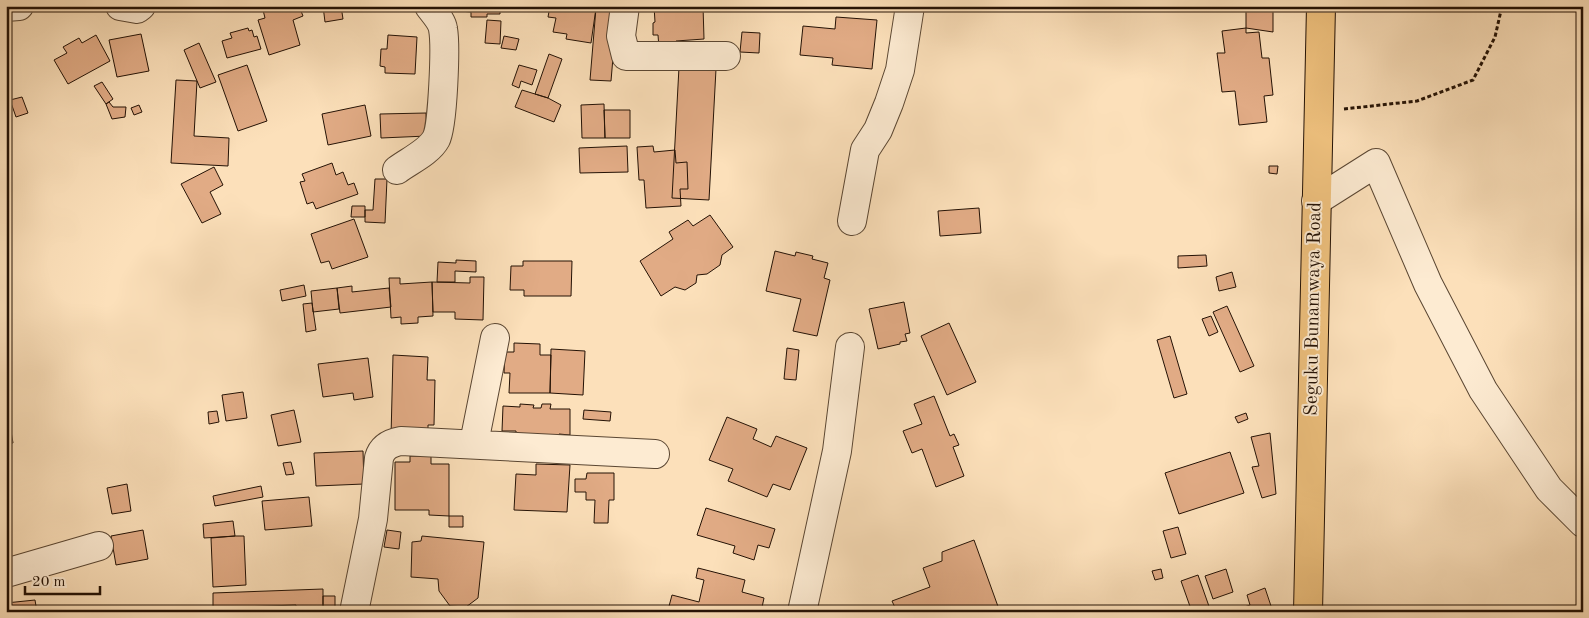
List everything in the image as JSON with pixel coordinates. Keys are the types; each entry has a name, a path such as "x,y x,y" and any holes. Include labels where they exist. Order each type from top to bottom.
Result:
{"main road":[{"name":"Seguku Bunamwaya Road","path":"1308,612 1321,6"}],"street":[{"path":"6,7 19,6"},
{"path":"120,6 137,9 141,6"},
{"path":"397,170 428,148 436,139 440,121 445,47 443,26 429,6"},
{"path":"625,6 621,36 626,56 726,56"},
{"path":"852,221 865,150 882,121 900,70 910,6"},
{"path":"1316,201 1376,163 1428,284 1483,390 1549,489 1583,523"},
{"path":"474,443 495,338"},
{"path":"802,612 837,451 850,347"},
{"path":"354,612 373,519 380,452 391,443 401,441 474,443 655,454"},
{"path":"6,573 99,546"}],"path":[{"path":"1318,112 1417,101 1473,80 1495,37 1502,6"}],"building":[{"path":"262,6 299,6 303,16 293,20 300,45 269,55 258,20 265,18"},
{"path":"323,6 341,6 343,19 325,22"},
{"path":"461,6 500,6 500,14 487,14 487,17 471,17 471,12 460,11"},
{"path":"550,6 596,8 591,43 566,39 567,34 553,32 556,18 548,17"},
{"path":"654,6 703,6 704,39 676,41 677,47 659,48 658,35 653,35 653,23 655,22"},
{"path":"1246,6 1273,6 1273,32 1246,28"},
{"path":"596,8 617,10 611,81 590,80"},
{"path":"836,17 877,20 872,69 832,65 833,58 800,55 803,26 835,29"},
{"path":"487,20 501,21 500,44 485,43"},
{"path":"248,28 249,31 252,30 254,37 257,36 261,49 227,58 222,41 232,38 230,33"},
{"path":"1246,28 1246,33 1259,32 1262,58 1269,58 1273,95 1264,96 1267,122 1239,125 1235,91 1222,92 1217,53 1225,53 1222,31"},
{"path":"742,32 760,33 759,53 740,52"},
{"path":"141,34 149,71 117,77 109,40"},
{"path":"96,35 110,61 68,84 54,60 67,53 63,47 79,38 82,43"},
{"path":"388,35 417,37 415,74 385,73 385,67 380,66 381,49 387,49"},
{"path":"504,36 519,39 516,50 501,48"},
{"path":"199,43 216,82 200,88 184,50"},
{"path":"549,54 562,59 548,98 535,94"},
{"path":"247,65 267,121 238,131 218,75"},
{"path":"519,65 537,70 532,85 521,81 519,88 512,85"},
{"path":"679,67 716,69 709,200 672,198"},
{"path":"176,80 197,81 194,136 229,138 228,166 171,163"},
{"path":"102,82 113,99 106,104 94,86"},
{"path":"522,90 548,98 561,105 554,122 515,107"},
{"path":"22,97 28,113 16,117 10,100"},
{"path":"109,102 113,107 126,107 125,117 112,119 106,104"},
{"path":"604,104 605,138 582,138 581,105"},
{"path":"139,105 142,112 134,115 131,108"},
{"path":"365,105 371,136 328,145 322,114"},
{"path":"604,110 630,110 630,138 605,138"},
{"path":"426,113 427,136 381,138 380,114"},
{"path":"627,146 628,172 580,173 579,148"},
{"path":"653,146 654,152 675,150 676,163 687,162 688,189 680,189 681,206 646,208 644,180 639,180 637,147"},
{"path":"332,163 336,175 343,172 348,185 354,183 358,194 316,209 313,202 307,204 300,182 305,181 302,174"},
{"path":"1269,166 1278,166 1277,174 1269,173"},
{"path":"214,167 223,185 210,192 221,214 202,223 181,184"},
{"path":"375,179 387,179 385,223 365,222 365,210 373,210"},
{"path":"352,206 365,206 365,217 351,217"},
{"path":"979,208 981,233 940,236 938,211"},
{"path":"710,215 733,247 722,255 720,265 707,274 697,275 696,283 685,290 675,287 661,296 640,261 673,239 669,232 688,220 693,226"},
{"path":"354,219 368,257 332,269 329,261 321,263 311,234"},
{"path":"775,251 795,256 796,252 813,256 812,259 828,263 824,278 830,280 817,336 793,331 801,299 766,291"},
{"path":"1206,255 1207,266 1178,268 1178,256"},
{"path":"456,260 476,261 476,272 455,271 455,282 437,282 438,262 456,263"},
{"path":"523,261 572,261 571,296 524,296 524,290 510,290 511,266 523,266"},
{"path":"1232,272 1236,287 1219,291 1216,277"},
{"path":"470,277 484,277 483,320 455,319 455,312 433,312 432,282 470,283"},
{"path":"389,278 400,278 400,284 432,282 433,316 418,317 418,323 401,324 401,317 391,318"},
{"path":"304,285 306,296 282,301 280,290"},
{"path":"352,286 352,292 389,288 391,307 340,313 337,288"},
{"path":"337,288 339,309 313,312 311,291"},
{"path":"904,302 910,333 905,334 907,341 878,349 869,309"},
{"path":"312,303 316,330 306,332 303,304"},
{"path":"1227,306 1254,366 1240,372 1213,312"},
{"path":"1211,316 1218,332 1209,336 1202,319"},
{"path":"949,323 976,382 947,395 921,336"},
{"path":"1170,336 1187,394 1174,398 1157,340"},
{"path":"514,343 540,344 540,355 551,355 550,393 509,393 510,373 504,373 505,352 514,352"},
{"path":"787,348 799,350 796,380 784,379"},
{"path":"551,349 585,351 583,395 550,393"},
{"path":"393,355 428,357 427,380 435,380 434,425 428,425 428,438 391,437"},
{"path":"368,358 373,397 354,400 353,393 323,397 318,364"},
{"path":"243,392 247,418 226,421 222,395"},
{"path":"934,396 950,436 954,434 959,445 953,447 964,476 936,487 922,449 912,453 903,431 922,424 914,404"},
{"path":"6,402 13,443 6,444"},
{"path":"520,404 534,405 533,408 541,408 542,404 551,404 550,409 570,409 570,435 559,434 559,440 516,439 516,431 502,431 503,406 520,407"},
{"path":"294,410 301,442 278,446 271,415"},
{"path":"584,410 611,412 610,421 583,419"},
{"path":"217,411 219,422 209,424 208,412"},
{"path":"1246,413 1248,419 1238,423 1235,417"},
{"path":"727,417 757,429 753,439 771,447 776,436 807,448 790,490 773,484 767,497 728,481 733,469 709,460"},
{"path":"1270,433 1276,494 1262,498 1252,467 1259,466 1251,437"},
{"path":"363,451 364,484 316,486 314,453"},
{"path":"1230,452 1244,493 1179,514 1165,473"},
{"path":"410,456 431,456 431,464 449,464 449,516 429,515 429,510 395,510 395,462 410,462"},
{"path":"291,462 294,474 286,475 283,463"},
{"path":"536,464 570,465 567,512 514,510 516,474 536,475"},
{"path":"587,473 614,473 614,500 609,500 608,523 594,523 595,500 586,500 586,492 575,492 575,479 586,479"},
{"path":"127,484 131,511 112,514 107,488"},
{"path":"261,486 263,497 215,506 213,496"},
{"path":"309,497 312,526 265,530 262,501"},
{"path":"706,508 775,529 769,548 758,545 754,560 733,553 735,546 697,535"},
{"path":"449,516 463,516 463,527 449,527"},
{"path":"233,521 235,536 204,538 203,524"},
{"path":"1178,527 1186,554 1171,558 1163,531"},
{"path":"143,530 148,559 116,565 111,536"},
{"path":"387,530 401,532 399,549 384,547"},
{"path":"244,536 246,585 213,587 211,538"},
{"path":"422,536 484,542 478,598 466,607 450,606 439,591 438,579 411,577 412,542 421,541"},
{"path":"974,540 1000,612 897,612 892,601 930,587 923,568 942,561 942,552"},
{"path":"698,568 745,580 742,592 764,598 761,612 668,610 672,595 699,602 704,580 696,578"},
{"path":"1161,569 1163,578 1155,580 1152,571"},
{"path":"1226,569 1233,592 1213,599 1205,576"},
{"path":"1198,575 1211,612 1192,612 1181,581"},
{"path":"1265,588 1273,612 1229,612 1250,605 1247,595"},
{"path":"323,589 323,611 296,612 296,605 213,608 213,593"},
{"path":"323,596 335,596 335,612 323,612"},
{"path":"35,600 37,612 6,612 6,603"}]}
